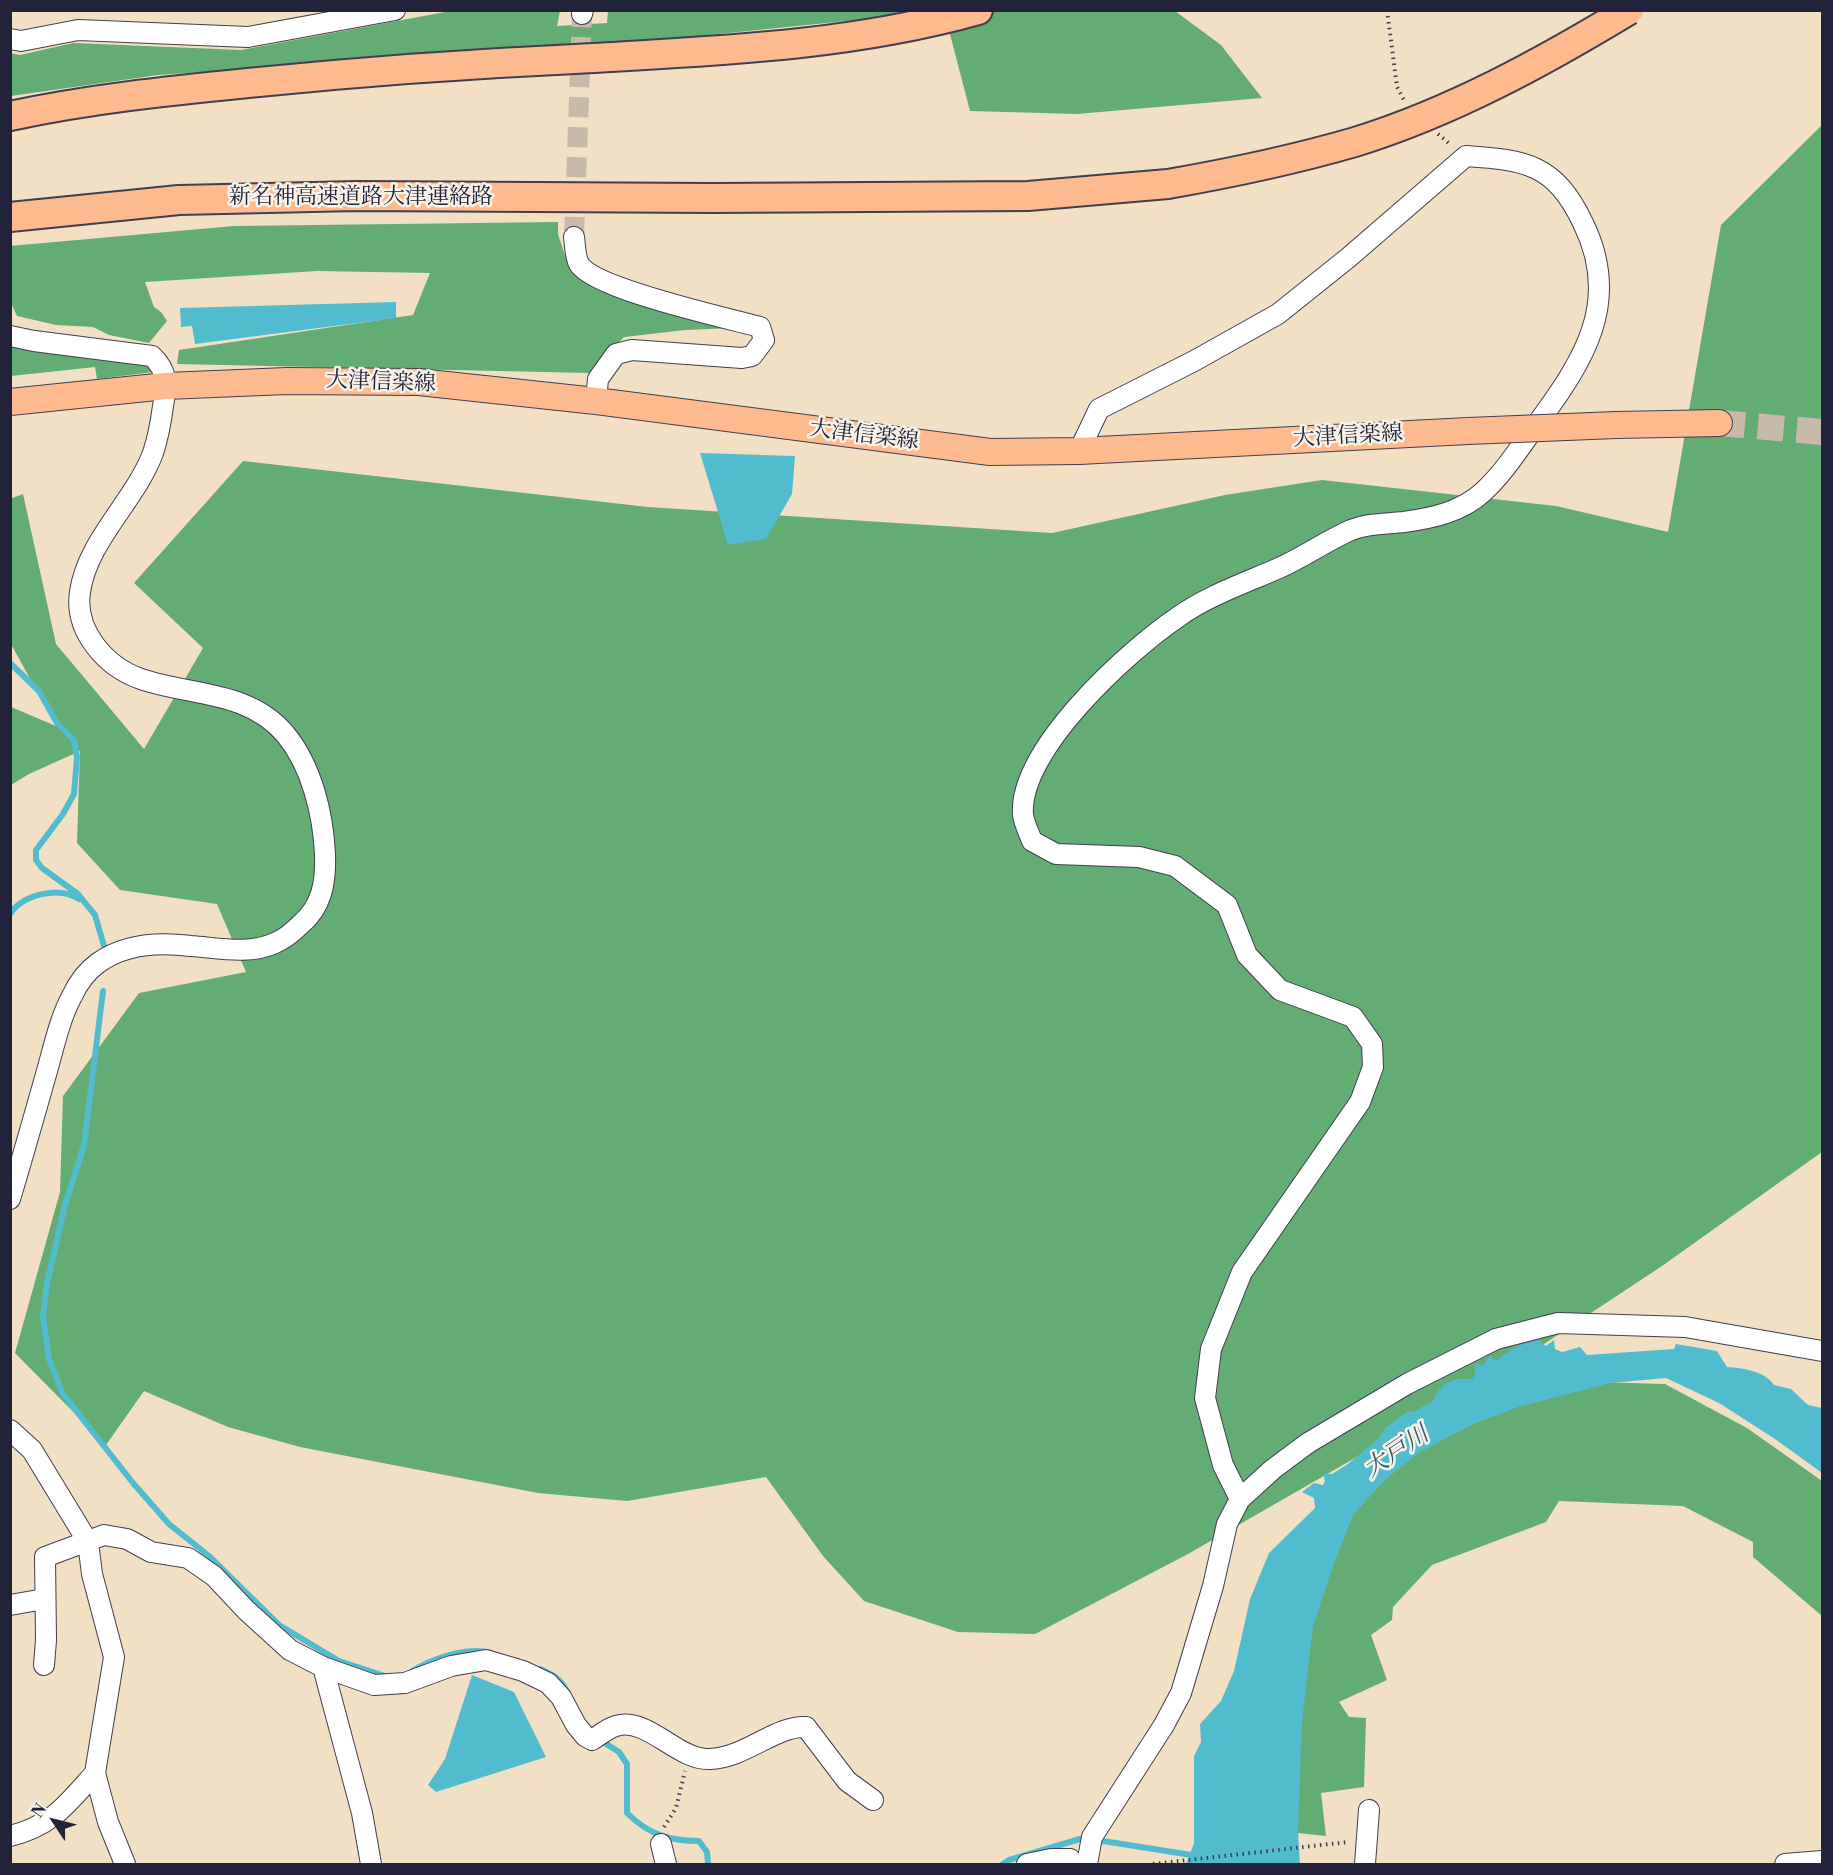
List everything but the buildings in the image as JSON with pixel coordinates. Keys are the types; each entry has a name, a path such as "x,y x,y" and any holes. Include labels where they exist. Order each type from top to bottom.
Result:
{"highway":[{"name":"新名神高速道路大津連絡路","path":"10,217 180,200 357,196 713,198 1028,196 1168,184 1249,170 1379,133 1445,108 1519,73 1629,10"},
{"path":"10,116 61,105 172,90 378,70 791,44 891,30 966,14"}],"main road":[{"name":"大津信楽線","path":"10,402 166,386 287,381 419,382 596,401 990,452 1079,451 1468,431 1719,423"}],"street":[{"path":"10,39 21,41 78,30 248,38 395,10"},
{"path":"1079,451 1098,409 1194,361 1278,314 1348,258 1466,156 1502,158 1536,167 1561,187 1579,213 1590,237 1600,274 1599,301 1591,337 1548,410 1502,471 1484,490 1464,507 1436,516 1405,522 1375,524 1352,530 1281,567 1229,588 1178,616 1096,686 1039,758 1029,780 1023,815 1032,841 1056,854 1139,857 1175,866 1227,905 1247,955 1280,990 1353,1017 1372,1044 1373,1067 1360,1101 1242,1272 1211,1349 1205,1398 1223,1465 1240,1499"},
{"path":"574,237 578,263 590,275 645,296 760,327 764,340 752,356 742,358 632,350 616,354 598,380 596,401"},
{"path":"10,336 45,343 153,356 162,366 166,386 153,454 89,560 80,593 81,620 91,640 120,669 142,679 227,699 252,709 276,723 292,743 306,770 317,803 324,837 326,870 312,915 274,944 231,951 188,945 147,945 120,951 98,963 84,975 71,997 60,1026 10,1199"},
{"path":"1087,1864 1092,1837 1164,1725 1181,1693 1213,1586 1227,1524 1240,1499 1308,1443 1407,1384 1496,1339 1558,1323 1685,1327 1822,1351"},
{"path":"10,1430 32,1450 88,1542 92,1574 114,1657 95,1773 108,1822 125,1864"},
{"path":"44,1665 45,1557 104,1535 127,1539 151,1552 188,1558 214,1576 246,1610 290,1650 323,1667 374,1685 405,1683 451,1666 486,1660 522,1671 548,1683 561,1696 576,1725 585,1736 597,1737 617,1725 637,1726 690,1756 710,1759 741,1752 795,1726 806,1726 847,1781 873,1800"},
{"path":"10,1605 44,1599"},
{"path":"323,1667 362,1813 371,1864"},
{"path":"10,1836 27,1832 56,1816 95,1773"},
{"path":"1365,1864 1369,1810"},
{"path":"662,1837 666,1864"},
{"path":"1027,1864 1051,1859 1071,1859 1074,1864"},
{"path":"1785,1864 1822,1861"}],"path":[{"path":"1387,10 1397,87 1406,104"},
{"path":"1429,127 1466,156"},
{"path":"662,1837 676,1808 690,1756"},
{"path":"1153,1864 1325,1844"}],"green space":[{"path":"456,10 560,11 557,26 607,23 608,10 925,10 934,12 621,44 158,75 11,96 10,53 20,55 73,43 241,50"},
{"path":"944,11 1175,11 1221,45 1262,98 1077,114 970,111"},
{"path":"1822,125 1822,1152 1662,1266 1482,1385 1188,1554 1035,1634 958,1632 864,1601 823,1556 766,1477 627,1501 538,1493 300,1447 228,1427 144,1391 106,1445 15,1353 60,1192 63,1096 139,993 246,972 217,904 120,890 77,843 80,751 29,774 11,785 11,707 56,726 11,644 10,499 23,494 56,644 144,749 203,648 134,583 243,461 648,507 1052,533 1225,495 1322,480 1556,506 1668,532 1721,225"},
{"path":"558,222 558,234 568,265 590,280 736,328 685,330 624,337 590,373 177,364 179,350 413,315 430,273 317,271 145,282 154,307 167,321 149,343 109,335 93,327 56,325 17,316 11,303 10,246 234,226"},
{"path":"10,345 152,365 153,372 97,379 95,367 11,376"},
{"path":"1562,1381 1665,1384 1747,1428 1822,1481 1822,1616 1753,1557 1753,1542 1683,1506 1559,1501 1546,1522 1432,1565 1393,1607 1392,1620 1371,1635 1387,1680 1339,1702 1349,1717 1366,1718 1364,1787 1321,1793 1326,1836 1288,1832 1288,1710 1340,1515 1415,1445"}],"water":[{"path":"396,302 396,318 195,344 192,326 181,327 180,308"},
{"path":"700,453 795,456 792,494 766,539 728,545"},
{"name":"大戸川","path":"1539,1340 1546,1346 1554,1340 1555,1349 1562,1352 1580,1347 1587,1355 1674,1349 1676,1344 1717,1351 1727,1367 1759,1373 1774,1385 1791,1389 1808,1405 1822,1408 1822,1473 1719,1403 1666,1378 1610,1383 1518,1407 1473,1424 1420,1452 1386,1479 1353,1515 1313,1626 1302,1721 1298,1831 1300,1864 1186,1864 1194,1843 1194,1756 1201,1742 1200,1724 1221,1701 1234,1671 1250,1599 1269,1553 1315,1508 1314,1498 1302,1492 1314,1483 1323,1485 1325,1481 1323,1473 1332,1474 1348,1464 1380,1437 1384,1429 1408,1411 1413,1412 1433,1401 1437,1392 1444,1385 1456,1379 1472,1379 1475,1375 1475,1363 1483,1365 1491,1355 1497,1360 1516,1347"},
{"path":"472,1675 514,1692 546,1757 436,1792 428,1785 445,1759"}],"waterway":[{"path":"10,663 39,691 57,723 74,740 77,757 74,794 63,814 36,850 36,860 42,868 78,894 95,915 104,946"},
{"path":"10,914 23,901 42,894 62,893 79,899"},
{"path":"103,991 84,1145 65,1205 47,1283 43,1316 49,1359 63,1394 133,1483 169,1524 209,1556 279,1625 339,1661 385,1676"},
{"path":"412,1671 429,1662 461,1652 491,1653"},
{"path":"540,1669 557,1678 568,1693"},
{"path":"600,1740 619,1752 627,1764 627,1813 643,1826 660,1835 678,1840 699,1841 707,1852 708,1864"},
{"path":"1003,1864 1009,1860 1080,1839"},
{"path":"1103,1841 1198,1856"}],"tunnel":[{"path":"574,237 582,14"},
{"path":"1719,423 1822,432"}]}
